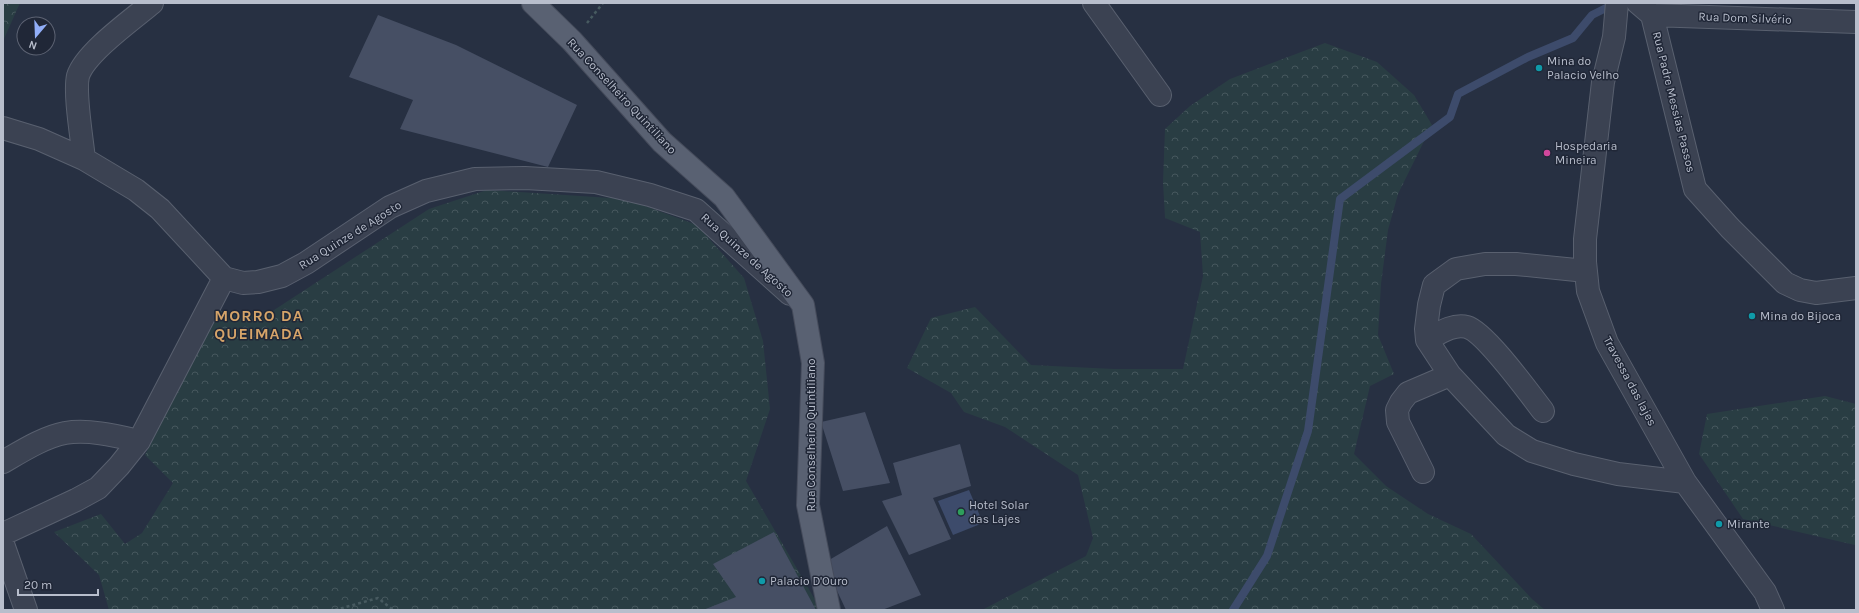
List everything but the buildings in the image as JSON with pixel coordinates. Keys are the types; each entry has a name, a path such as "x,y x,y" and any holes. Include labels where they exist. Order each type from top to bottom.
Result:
{"main road":[{"name":"Rua Conselheiro Quintiliano","path":"533,3 572,41 662,142 724,198 803,305 813,363 808,505 829,610"}],"street":[{"path":"84,159 78,76 86,60 152,3"},
{"path":"1094,3 1160,95"},
{"name":"Travessa das lajes","path":"1617,3 1614,37 1603,82 1585,239 1588,291 1607,343 1686,482 1764,592 1773,610"},
{"name":"Rua Dom Silvério","path":"1645,9 1856,22"},
{"name":"Rua Padre Messias Passos","path":"1645,9 1695,188 1730,228 1785,283 1800,290 1816,293 1856,288"},
{"path":"3,128 38,139 84,159 136,190 160,209 224,278 139,441 98,488 76,500 3,534"},
{"name":"Rua Quinze de Agosto","path":"224,278 243,283 258,282 282,276 306,263 390,207 426,191 475,180 525,178 596,182 650,195 696,210 735,244 757,266 803,305"},
{"path":"1586,271 1516,264 1485,264 1456,269 1434,285 1429,305 1426,340 1450,375 1506,435 1532,451 1574,464 1618,474 1686,482"},
{"path":"1426,340 1456,327 1466,327 1473,330 1487,342 1543,411"},
{"path":"1423,472 1398,422 1397,410 1408,393 1450,375"},
{"path":"3,462 41,442 65,433 90,433 139,441"},
{"path":"3,544 26,610"}],"path":[{"path":"335,610 378,598 393,610"}],"green space":[{"path":"3,3 20,3 3,41"},
{"path":"1325,43 1377,62 1414,95 1432,125 1398,194 1388,230 1381,284 1378,335 1394,374 1370,386 1354,454 1386,486 1428,514 1471,534 1532,599 1545,610 982,610 1086,556 1093,538 1078,475 1005,427 964,412 951,393 907,368 931,318 975,307 1031,365 1114,369 1183,369 1203,276 1200,232 1165,218 1163,182 1165,129 1190,106 1230,79"},
{"path":"487,190 626,199 697,225 744,278 763,341 770,409 746,481 821,610 109,610 99,575 54,532 101,514 125,544 142,533 173,483 145,455 218,310 237,315 271,312 429,209"},
{"path":"1825,396 1856,404 1855,545 1743,519 1699,454 1707,414"}],"water":[{"name":"Hotel Solar das Lajes","path":"969,490 983,523 953,535 938,501"}],"waterway":[{"path":"1233,610 1267,556 1308,431 1340,199 1450,117 1458,94 1528,57 1573,38 1592,15 1614,4"}],"place":[{"name":"Mina do Palacio Velho","path":"1539,68"},
{"name":"Hospedaria Mineira","path":"1547,153"},
{"name":"Mina do Bijoca","path":"1752,316"},
{"name":"Hotel Solar das Lajes","path":"961,512"},
{"name":"Mirante","path":"1719,524"},
{"name":"Palacio D'Ouro","path":"762,581"}],"district":[{"name":"MORRO DA QUEIMADA","path":"259,324"}]}
